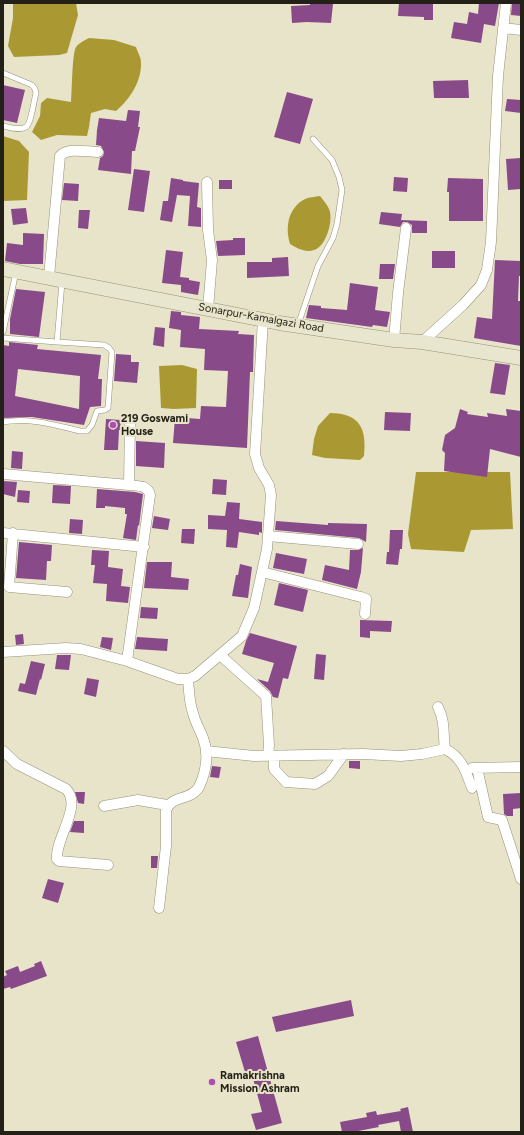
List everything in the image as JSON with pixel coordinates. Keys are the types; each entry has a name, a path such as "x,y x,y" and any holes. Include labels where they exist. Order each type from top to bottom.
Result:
{"main road":[{"name":"Sonarpur-Kamalgazi Road","path":"10,270 297,326 394,340 422,342 521,358"}],"street":[{"path":"422,342 463,305 481,285 487,270 491,242 498,76 506,3"},
{"path":"503,28 521,30"},
{"path":"56,279 60,156 68,151 98,152"},
{"path":"207,182 208,230 212,260 208,309"},
{"path":"394,340 406,228"},
{"path":"3,652 66,648 81,649 127,661 178,678 188,679 194,676 242,636 254,608 267,549 271,495 269,485 259,468 255,454 263,320"},
{"path":"129,485 130,422"},
{"path":"3,474 129,485 146,487 149,490 150,495 144,546 127,661"},
{"path":"67,592 9,588 8,533 144,546"},
{"path":"268,536 358,544"},
{"path":"262,572 366,599 365,614"},
{"path":"220,655 266,696 270,755 274,760 274,769 286,782 315,784 328,776 344,754"},
{"path":"104,806 138,800 167,805 195,792 204,775 206,751 204,739 192,711 188,679"},
{"path":"438,707 443,720 445,748"},
{"path":"206,751 254,756 344,754 413,755 445,748 455,754 459,759 472,788"},
{"path":"3,752 16,764 66,789 69,793 71,798 70,814 62,834 57,859 59,861 108,865"},
{"path":"464,768 521,767"},
{"path":"477,768 488,817 502,820 521,879"},
{"path":"159,908 166,846 167,805"}],"lane":[{"path":"3,73 32,85 35,88 36,93 29,123 26,127 19,129 3,126"},
{"path":"297,326 318,266 333,238 337,224 342,190 339,177 332,160 313,139"},
{"path":"3,332 10,270"},
{"path":"56,279 57,342"},
{"path":"3,338 104,345 112,352 108,408 97,411 92,425 87,431 80,431 28,420 3,422"}],"shaded area":[{"path":"13,3 76,3 78,15 67,53 59,55 14,57 8,46 13,18"},
{"path":"89,38 114,40 136,47 141,62 141,69 137,83 126,101 116,111 105,109 91,113 87,136 57,135 41,140 32,132 40,116 41,103 47,98 71,102 73,64 76,47"},
{"path":"3,136 19,141 29,152 27,200 3,201"},
{"path":"320,196 329,209 330,226 328,232 322,244 318,248 311,251 301,250 290,244 288,231 289,218 299,203 307,198"},
{"path":"182,365 197,369 196,408 161,408 159,366"},
{"path":"330,413 348,416 355,419 359,424 365,446 364,456 360,460 325,458 312,455 314,439 318,426"},
{"path":"416,472 510,472 513,529 471,530 464,552 411,549 408,534"}],"building":[{"path":"310,3 333,4 331,23 292,23 291,6 310,5"},
{"path":"399,3 433,3 433,20 424,20 424,17 398,16"},
{"path":"479,3 499,3 495,26 484,24 481,43 451,38 454,22 467,24 469,12 478,14"},
{"path":"512,3 521,3 521,16 511,15"},
{"path":"468,80 469,98 434,98 433,81"},
{"path":"3,85 25,90 17,123 3,120"},
{"path":"287,92 313,99 300,144 274,137"},
{"path":"507,99 521,100 521,113 505,111"},
{"path":"128,110 140,111 138,127 140,127 135,151 132,151 131,174 98,170 100,158 103,156 104,152 101,146 96,145 99,118 126,121"},
{"path":"521,158 521,189 508,190 506,159"},
{"path":"134,169 150,171 144,212 128,210"},
{"path":"394,177 408,178 407,192 393,191"},
{"path":"171,178 199,183 197,207 201,208 201,227 188,226 190,196 177,195 172,222 160,220 163,201 168,201"},
{"path":"448,178 483,179 483,221 449,221 449,192 447,192"},
{"path":"219,180 232,180 232,189 219,189"},
{"path":"64,183 79,184 78,201 62,200"},
{"path":"26,208 28,223 13,225 11,209"},
{"path":"79,210 90,210 88,229 78,228"},
{"path":"381,212 402,214 401,220 427,221 427,233 412,233 412,225 407,222 403,222 400,227 379,224"},
{"path":"23,233 44,234 43,264 20,264 5,261 7,243 23,245"},
{"path":"233,238 245,238 245,255 218,256 216,241 233,240"},
{"path":"166,250 183,252 180,277 189,278 189,280 200,282 198,295 181,292 181,285 162,283"},
{"path":"432,251 455,251 455,268 432,268"},
{"path":"288,257 289,276 247,278 247,262 272,262 272,258"},
{"path":"495,260 521,261 518,301 521,301 521,346 474,338 477,317 492,319"},
{"path":"380,264 395,264 393,279 379,279"},
{"path":"350,283 378,287 375,310 390,312 387,327 373,325 372,327 306,318 309,305 321,306 321,308 347,310"},
{"path":"16,289 45,292 39,337 10,334 10,319"},
{"path":"171,311 181,312 181,315 200,317 199,329 239,331 238,334 254,335 253,372 250,372 247,448 173,443 175,417 200,419 201,406 226,407 228,371 204,370 205,349 180,347 181,330 169,328"},
{"path":"155,327 165,328 164,347 153,345"},
{"path":"9,342 38,345 37,349 101,355 98,379 102,379 101,406 90,407 84,425 32,417 3,418 3,345 9,346","holes":["18,369 80,376 79,409 15,396"]},
{"path":"116,354 131,355 131,362 139,362 137,383 114,381"},
{"path":"495,363 510,365 505,395 490,393"},
{"path":"460,409 468,412 467,414 488,417 487,413 507,416 506,409 521,411 521,457 490,449 487,477 444,471 445,453 442,450 445,435 455,428"},
{"path":"385,412 411,413 410,431 384,430"},
{"path":"106,419 121,420 118,450 104,450"},
{"path":"136,441 165,443 164,468 136,466"},
{"path":"12,451 23,452 22,469 11,468"},
{"path":"213,479 227,480 226,495 212,494"},
{"path":"3,481 17,482 15,497 3,494"},
{"path":"53,485 71,486 70,504 52,503"},
{"path":"97,489 143,494 136,540 123,538 127,514 125,514 125,508 105,506 105,508 96,508"},
{"path":"18,490 30,491 29,503 17,502"},
{"path":"227,502 240,503 239,519 262,522 262,533 259,532 259,535 239,532 237,548 226,547 227,530 208,529 208,515 225,516"},
{"path":"154,516 170,519 168,530 152,528"},
{"path":"70,519 83,520 82,534 69,533"},
{"path":"276,521 328,525 328,523 367,524 366,542 359,538 275,530"},
{"path":"182,529 195,529 194,544 181,543"},
{"path":"390,530 403,530 402,549 400,549 398,565 386,564 387,552 389,552"},
{"path":"19,542 52,545 51,561 47,561 46,580 16,578"},
{"path":"363,548 361,572 357,589 322,580 325,565 349,570 350,550 358,550"},
{"path":"92,550 109,551 108,567 123,569 121,586 130,587 128,603 106,601 107,584 93,583 95,565 91,565"},
{"path":"276,553 307,559 304,574 273,568"},
{"path":"147,562 172,562 171,577 189,579 188,590 144,588"},
{"path":"240,564 252,567 248,598 232,596 236,575 238,575"},
{"path":"279,583 308,590 303,612 274,605"},
{"path":"141,607 158,608 157,619 140,618"},
{"path":"360,620 392,621 391,632 370,631 370,638 360,637"},
{"path":"250,633 297,646 288,679 283,678 278,698 273,697 270,691 257,679 268,682 274,663 242,654"},
{"path":"23,634 24,644 16,645 15,635"},
{"path":"102,637 113,638 111,650 100,647"},
{"path":"137,637 168,639 167,651 135,649"},
{"path":"316,654 326,655 324,680 314,679"},
{"path":"57,655 71,655 69,670 55,669"},
{"path":"31,661 45,664 36,695 18,691 20,683 25,684"},
{"path":"87,678 99,680 96,697 84,694"},
{"path":"349,761 360,761 360,769 349,768"},
{"path":"212,766 221,767 219,778 210,777"},
{"path":"75,792 85,792 84,804 78,803"},
{"path":"521,793 521,808 513,809 513,816 507,816 504,814 503,794"},
{"path":"74,821 84,821 84,833 70,832"},
{"path":"151,856 158,856 157,868 151,868"},
{"path":"48,879 64,883 58,903 42,898"},
{"path":"41,961 47,976 11,989 10,987 3,989 3,977 7,975 5,971 18,966 20,972 35,966 34,964"},
{"path":"351,1000 354,1016 276,1032 272,1017"},
{"path":"258,1036 282,1123 256,1130 251,1114 262,1112 251,1071 245,1072 236,1042"},
{"path":"408,1107 413,1132 401,1132 399,1121 378,1125 379,1127 353,1132 342,1132 340,1122 367,1117 366,1113 376,1111 377,1115 401,1111 400,1109"}],"place":[{"name":"219 Goswami House","path":"113,425"},
{"name":"Ramakrishna Mission Ashram","path":"212,1082"}]}
